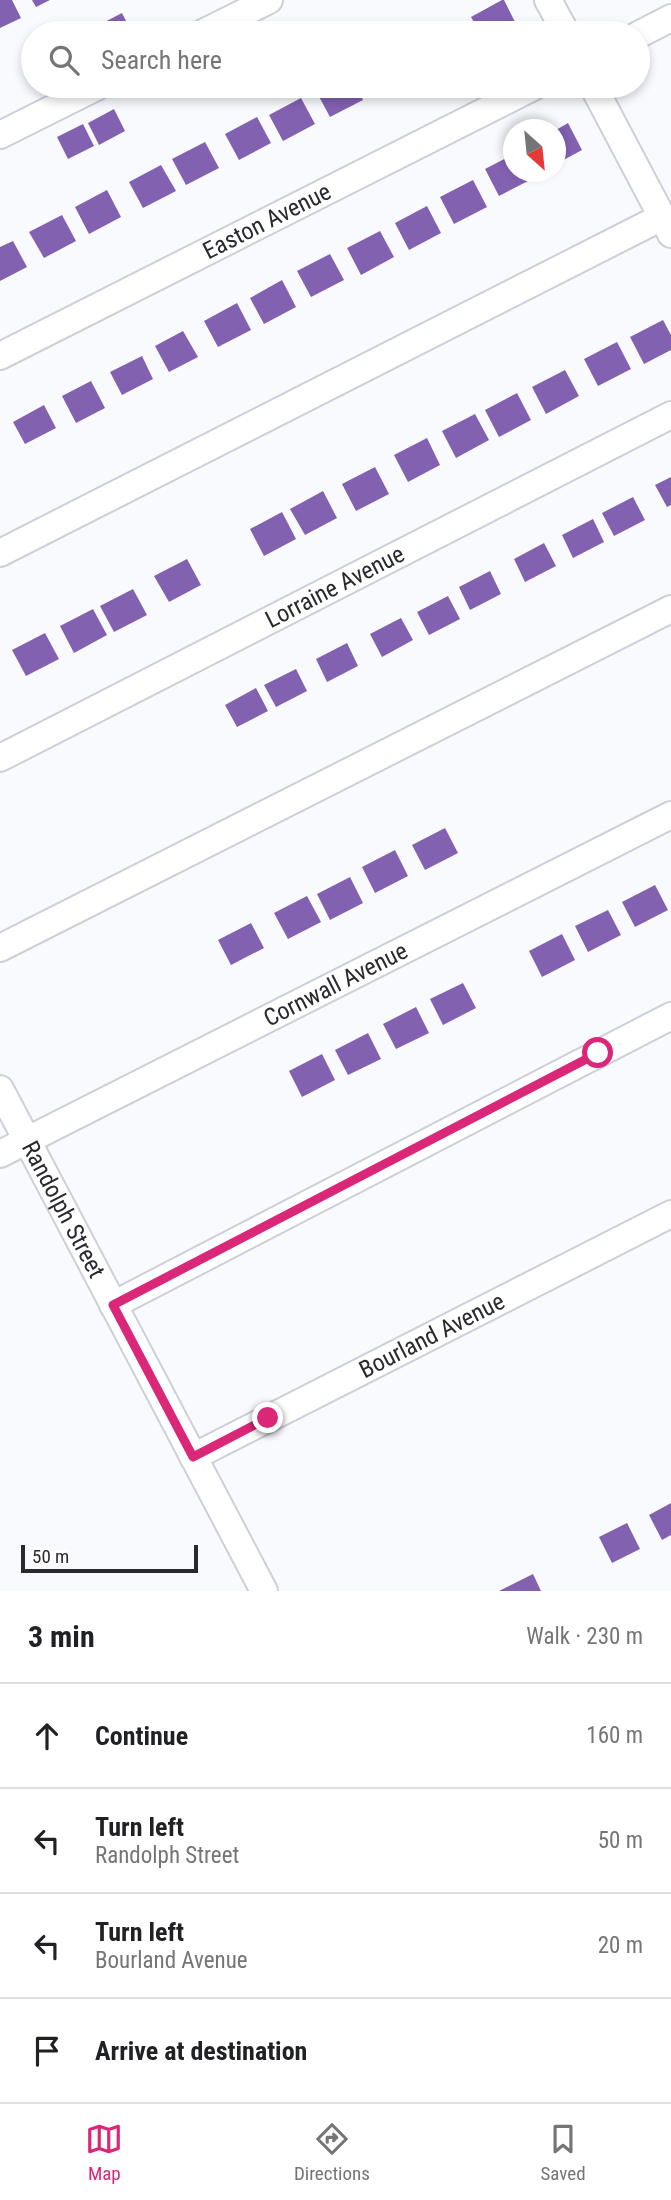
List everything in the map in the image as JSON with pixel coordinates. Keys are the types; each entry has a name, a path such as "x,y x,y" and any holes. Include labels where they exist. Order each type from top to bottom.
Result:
{"street":[{"path":"227,21 269,0"},
{"path":"548,0 559,21"},
{"path":"650,29 671,18"},
{"path":"0,135 74,98"},
{"name":"Easton Avenue","path":"0,356 511,98"},
{"path":"0,553 667,225 599,98"},
{"name":"Lorraine Avenue","path":"0,758 671,415"},
{"path":"0,948 671,609"},
{"name":"Cornwall Avenue","path":"0,1154 671,815"},
{"path":"113,1305 671,1016"},
{"name":"Randolph Street","path":"0,1090 264,1591"},
{"name":"Bourland Avenue","path":"193,1457 671,1214"}],"building":[{"path":"0,0 12,0 21,18 0,28"},
{"path":"32,0 50,0 36,7"},
{"path":"504,0 514,21 473,21 471,17"},
{"path":"122,13 126,21 107,21"},
{"path":"301,98 315,124 283,141 269,115"},
{"path":"320,98 362,98 363,100 330,117"},
{"path":"114,109 125,131 99,145 88,123"},
{"path":"257,117 271,143 239,160 225,134"},
{"path":"568,123 582,150 566,159"},
{"path":"83,124 94,146 68,159 57,137"},
{"path":"205,142 219,168 186,185 172,159"},
{"path":"503,160 503,182 526,182 499,196 485,169"},
{"path":"161,165 176,191 143,208 129,182"},
{"path":"473,180 487,207 454,224 440,197"},
{"path":"107,190 121,217 89,234 75,207"},
{"path":"427,206 441,233 409,250 395,223"},
{"path":"62,215 76,241 44,258 29,232"},
{"path":"380,231 394,257 361,275 347,248"},
{"path":"13,241 27,267 0,281 0,247"},
{"path":"330,254 344,280 311,297 297,271"},
{"path":"282,280 296,307 264,324 250,298"},
{"path":"237,303 251,330 218,347 204,321"},
{"path":"663,320 671,335 671,350 644,364 630,337"},
{"path":"183,331 198,357 169,372 155,346"},
{"path":"617,342 631,369 598,386 584,359"},
{"path":"142,356 153,379 122,395 110,372"},
{"path":"565,370 579,396 546,414 532,387"},
{"path":"91,381 105,408 76,423 62,396"},
{"path":"517,393 531,420 499,437 485,410"},
{"path":"44,405 56,428 25,444 13,422"},
{"path":"475,414 489,440 456,458 442,431"},
{"path":"427,438 440,465 408,482 394,455"},
{"path":"375,467 389,494 356,511 342,484"},
{"path":"671,477 671,505 667,507 655,485"},
{"path":"323,491 337,518 305,535 290,509"},
{"path":"633,497 645,520 614,536 602,513"},
{"path":"282,512 296,539 264,556 250,529"},
{"path":"593,519 604,542 573,558 562,535"},
{"path":"544,543 556,566 525,582 514,559"},
{"path":"187,559 201,585 169,602 154,576"},
{"path":"490,571 501,594 470,610 459,587"},
{"path":"133,589 147,615 114,632 100,606"},
{"path":"448,596 460,619 429,635 417,612"},
{"path":"93,609 107,635 74,653 60,626"},
{"path":"401,618 413,640 382,657 370,634"},
{"path":"45,633 59,659 26,676 12,650"},
{"path":"347,643 358,666 327,682 316,659"},
{"path":"296,669 307,691 276,707 264,685"},
{"path":"256,688 268,711 237,727 225,705"},
{"path":"445,828 458,853 425,870 412,845"},
{"path":"395,850 408,876 375,893 362,867"},
{"path":"350,877 363,903 330,920 317,894"},
{"path":"655,885 668,910 635,927 622,902"},
{"path":"307,896 321,922 288,939 274,913"},
{"path":"608,910 621,935 588,952 575,926"},
{"path":"251,923 264,948 231,965 218,940"},
{"path":"562,934 575,960 542,977 529,951"},
{"path":"463,983 476,1008 443,1025 430,999"},
{"path":"416,1007 429,1033 396,1049 383,1024"},
{"path":"368,1033 381,1059 348,1075 335,1050"},
{"path":"322,1054 335,1080 302,1097 289,1071"},
{"path":"671,1503 671,1535 662,1540 649,1515"},
{"path":"627,1523 640,1549 612,1563 599,1537"},
{"path":"533,1574 541,1591 499,1591"}],"route":[{"path":"268,1418 193,1457 113,1305 598,1053"}]}
